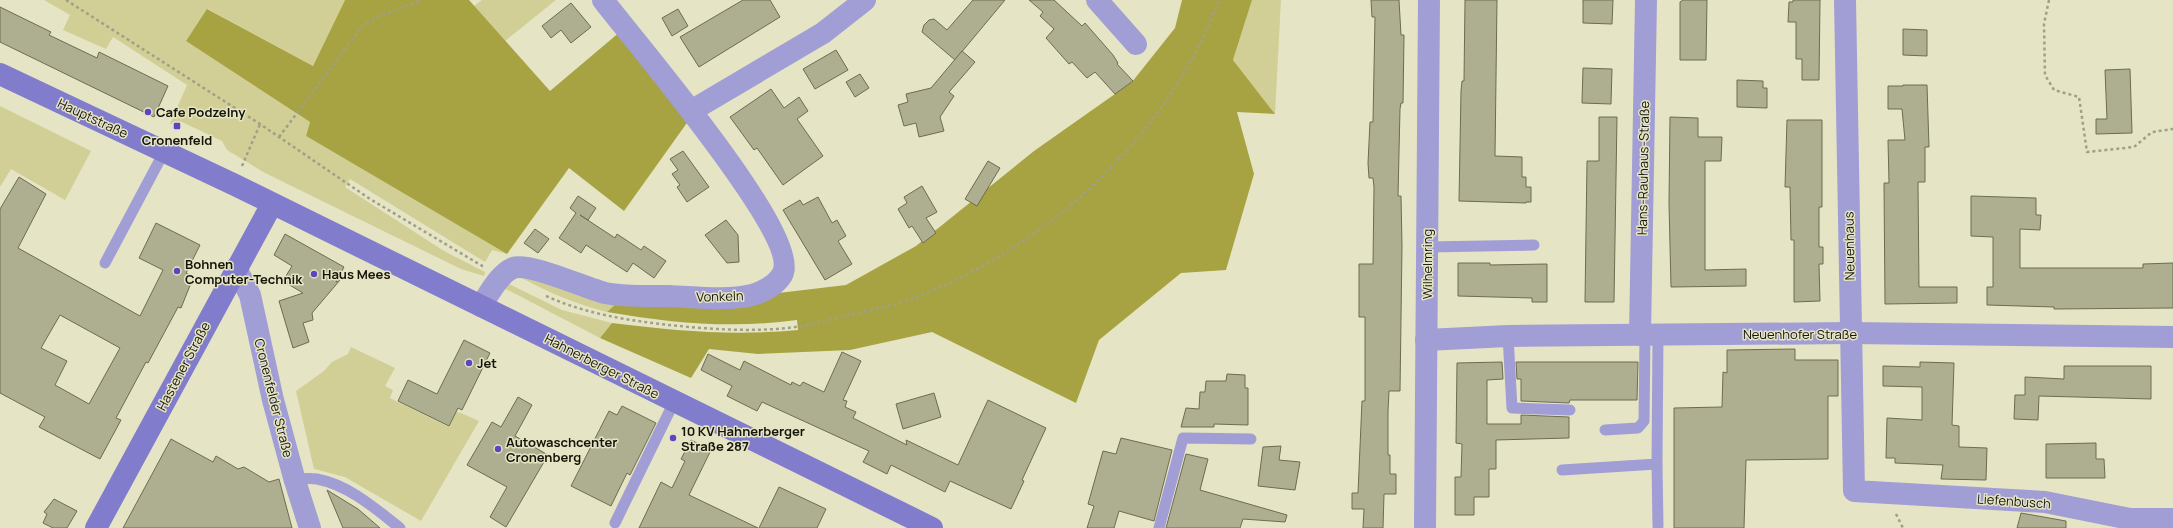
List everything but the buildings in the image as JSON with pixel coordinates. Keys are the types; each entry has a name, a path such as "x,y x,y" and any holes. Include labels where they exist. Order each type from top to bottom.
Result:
{"main road":[{"name":"Hauptstraße","path":"0,74 272,204"},
{"name":"Hastener Straße","path":"96,528 272,204"},
{"name":"Hahnerberger Straße","path":"272,204 932,528"}],"street":[{"name":"Vonkeln","path":"502,275 513,268 527,267 606,293 711,298 752,295 766,290 781,277 785,270 785,264 774,232 758,205 718,146 603,0"},
{"path":"691,111 823,33 865,0"},
{"path":"1097,0 1136,44"},
{"name":"Wilhelmring","path":"1425,528 1429,0"},
{"name":"Hans-Rauhaus-Straße","path":"1646,0 1648,335"},
{"name":"Neuenhaus","path":"1845,0 1854,491"},
{"name":"Cronenfelder Straße","path":"236,268 250,295 273,400 310,528"},
{"path":"481,306 502,275"},
{"name":"Neuenhofer Straße","path":"1426,340 1508,336 1851,333 2173,337"},
{"name":"Liefenbusch","path":"1854,491 2045,502 2130,519 2173,519"}],"lane":[{"path":"105,262 164,152"},
{"path":"1427,247 1534,245"},
{"path":"1605,430 1638,428 1644,420 1648,335"},
{"path":"1648,335 1657,464 1658,526"},
{"path":"1508,336 1512,408 1570,410"},
{"path":"615,523 674,402"},
{"path":"1159,528 1183,438 1251,439"},
{"path":"1562,470 1657,464"},
{"path":"295,479 317,479 336,486 363,499 400,528"}],"path":[{"path":"66,0 280,137 370,199 464,256 502,275"},
{"path":"280,137 363,25 374,18 422,0"},
{"path":"540,293 561,303 611,318 707,329 738,330 788,328 873,310 918,296 979,269 1025,241 1065,211 1120,158 1152,120 1181,76 1207,31 1219,0"},
{"path":"2049,0 2044,24 2045,75 2054,90 2079,97 2087,152 2134,148 2152,132 2173,129"},
{"path":"234,185 260,124"}],"shaded area":[{"path":"44,0 345,0 313,66 208,9 186,41 310,122 306,136 507,254 492,250 485,262 350,179 345,187 444,251 485,272 484,276 461,269 265,173 227,150 222,141 182,122 170,124 187,85 113,37 106,49 63,30 70,15"},
{"path":"345,0 469,0 550,91 621,31 689,120 624,211 569,168 507,254 306,136 310,122 186,41 207,9 313,66"},
{"path":"482,0 556,0 505,41 474,6"},
{"path":"1182,0 1252,0 1233,60 1275,114 1237,112 1254,174 1226,270 1181,273 1099,340 1076,403 932,332 850,350 758,354 709,349 691,378 600,338 612,323 728,333 798,330 797,320 773,323 702,324 607,312 619,301 770,294 846,285 916,246 1034,151 1132,82 1175,28"},
{"path":"1252,0 1281,0 1275,114 1233,60"},
{"path":"0,106 91,151 65,200 11,169 0,187"},
{"path":"518,276 619,301 607,312 561,297"},
{"path":"507,283 562,310 612,323 600,338 504,288"},
{"path":"351,347 395,368 385,386 393,390 390,398 449,427 456,412 479,421 421,521 345,477 314,469 296,391 324,371 332,362 348,354"}],"place":[{"name":"Cafe Podzelny","path":"148,112"},
{"name":"Cronenfeld","path":"177,126"},
{"name":"Bohnen Computer-Technik","path":"177,271"},
{"name":"Haus Mees","path":"314,274"},
{"name":"Jet","path":"469,363"},
{"name":"10 KV Hahnerberger Straße 287","path":"673,438"},
{"name":"Autowaschcenter Cronenberg","path":"498,449"}]}
